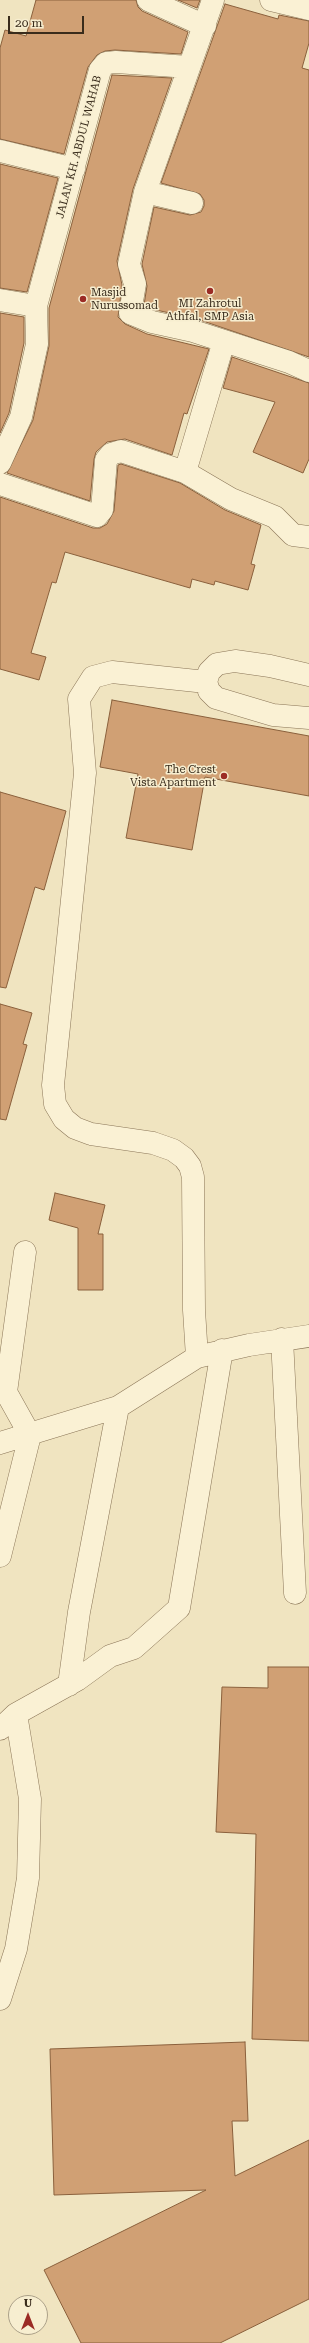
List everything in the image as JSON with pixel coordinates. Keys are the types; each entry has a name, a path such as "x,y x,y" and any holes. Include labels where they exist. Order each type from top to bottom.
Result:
{"street":[{"path":"148,0 205,26"},
{"path":"213,0 145,192 129,264 135,284 130,313 152,322 193,331 289,362 309,371"},
{"path":"270,0 309,9"},
{"name":"JALAN KH. ABDUL WAHAB","path":"0,463 21,417 37,344 36,306 100,70 106,63 116,62 189,67"},
{"path":"0,151 74,169"},
{"path":"145,192 192,203"},
{"path":"0,300 36,306"},
{"path":"185,472 224,341"},
{"path":"0,484 97,516 102,510 106,460 111,454 121,451 185,472 231,499 275,517 293,536 309,537"},
{"path":"309,675 270,666 235,661 217,664 209,672 206,682 209,691 216,698 273,715 309,718"},
{"path":"197,1357 194,1303 192,1177 190,1166 184,1158 173,1150 153,1143 91,1134 75,1128 64,1119 55,1104 52,1085 85,773 79,699 93,677 112,672 206,682"},
{"path":"0,1556 30,1435 6,1392 25,1252"},
{"path":"0,1443 118,1407 197,1357 222,1350 282,1339 309,1336"},
{"path":"282,1339 295,1593"},
{"path":"0,1729 16,1714 68,1685 110,1656 134,1648 179,1608 222,1350"},
{"path":"68,1685 79,1612 118,1407"},
{"path":"0,1999 16,1949 28,1878 30,1799 16,1714"}],"building":[{"path":"36,0 136,0 138,7 142,11 188,32 181,54 115,50 105,51 97,55 88,67 64,154 0,139 0,48 5,30 26,36"},
{"path":"178,0 200,0 197,8"},
{"path":"225,4 278,19 279,15 309,21 309,43 302,68 309,70 309,357 197,319 156,310 144,305 147,286 142,264 154,207 190,215 201,212 204,206 204,200 200,194 161,183"},
{"path":"112,75 172,78 133,189 117,261 122,285 118,317 125,324 147,334 209,349 187,414 184,413 172,455 125,439 107,442 96,452 90,501 7,473 33,420 49,346 49,308"},
{"path":"0,164 58,178 27,292 0,288"},
{"path":"0,313 24,317 24,343 9,413 0,433"},
{"path":"232,357 309,383 309,459 303,473 253,452 275,402 223,388"},
{"path":"121,464 180,483 225,510 261,525 251,564 255,565 248,590 215,581 214,585 192,579 190,588 65,552 56,583 52,582 31,653 46,657 39,680 0,669 0,497 93,528 100,528 107,524 114,511 118,465"},
{"name":"The Crest Vista Apartment","path":"112,700 309,736 309,796 205,777 192,850 126,838 138,774 100,767"},
{"path":"0,792 66,811 44,890 35,887 6,988 0,987"},
{"path":"0,1004 32,1013 23,1044 27,1045 6,1120 0,1119"},
{"path":"55,1193 105,1205 98,1234 103,1234 103,1290 78,1290 78,1228 49,1220"},
{"path":"268,1667 309,1667 309,2041 252,2039 256,1834 216,1832 222,1687 268,1688"},
{"path":"245,2042 248,2121 232,2121 235,2176 309,2140 309,2299 220,2343 81,2343 44,2270 206,2190 54,2195 50,2049"}],"place":[{"name":"MI Zahrotul Athfal, SMP Asia","path":"210,291"},
{"name":"Masjid Nurussomad","path":"83,299"},
{"name":"The Crest Vista Apartment","path":"224,776"}]}
